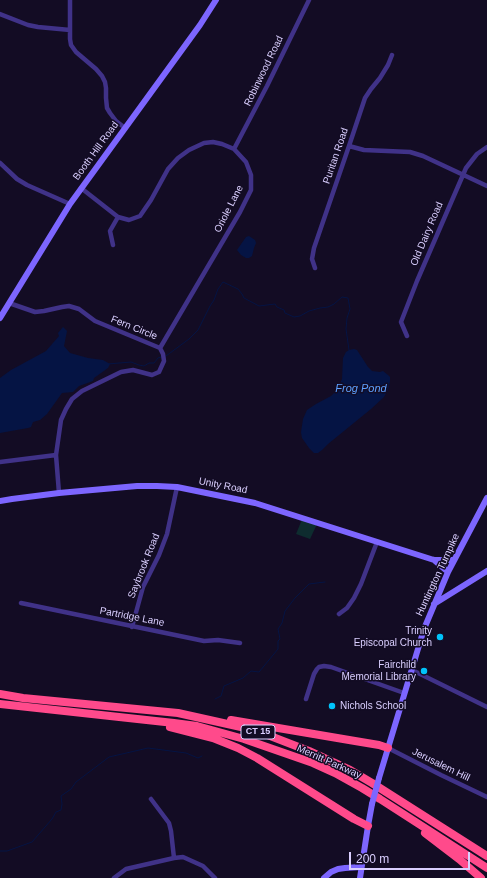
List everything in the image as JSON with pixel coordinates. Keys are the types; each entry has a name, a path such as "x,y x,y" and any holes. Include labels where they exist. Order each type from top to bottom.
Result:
{"highway":[{"name":"Merritt Parkway","path":"0,694 23,698 178,713 265,734 293,744 350,770 487,856"},
{"name":"Merritt Parkway","path":"0,704 197,726 259,744 313,763 335,773 362,788 487,868"},
{"path":"178,713 253,723 373,744 388,748"},
{"path":"136,719 213,738 238,748 257,758 354,819 368,826"},
{"path":"395,809 408,821 460,859 481,878"},
{"path":"417,812 445,826 487,851"}],"main road":[{"name":"Booth Hill Road","path":"0,318 70,204 200,25 216,0"},
{"name":"Unity Road","path":"0,501 59,493 137,486 177,487 256,503 434,560 454,560"},
{"name":"Huntington Turnpike","path":"360,878 372,804 424,629 448,572 487,498"},
{"name":"Unity Road","path":"434,560 448,572"},
{"path":"434,604 487,571"},
{"path":"324,878 331,872 338,869 361,867"}],"street":[{"path":"70,0 70,39 72,45 76,52 102,76 107,108 116,121 125,128"},
{"name":"Robinwood Road","path":"234,149 309,0"},
{"path":"0,14 38,28 70,30"},
{"name":"Puritan Road","path":"315,268 312,259 314,248 365,98 388,66 392,55"},
{"path":"81,188 118,217 129,220 140,216 151,200 168,169 178,158 189,150 198,145 213,142 234,149"},
{"path":"349,146 364,150 410,152 423,156 487,186"},
{"name":"Old Dairy Road","path":"407,336 401,322 417,281 463,174 477,154 487,147"},
{"name":"Oriole Lane","path":"160,348 236,219 251,190 252,175 246,162 234,149"},
{"path":"0,163 17,179 31,187 70,204"},
{"path":"113,245 110,231 118,217"},
{"name":"Fern Circle","path":"9,303 35,312 44,312 69,306 79,309 95,321 160,348 163,354 164,361 159,372 152,375 133,370 121,372 82,391 72,399 61,420 56,455 59,493"},
{"path":"0,462 56,455"},
{"name":"Saybrook Road","path":"132,627 143,587 159,555 167,534 177,487"},
{"path":"339,614 347,608 354,598 377,542"},
{"name":"Partridge Lane","path":"21,603 132,627 204,640 240,643"},
{"path":"306,699 314,674 319,666 331,667 404,693"},
{"path":"412,670 487,707"},
{"name":"Jerusalem Hill","path":"388,748 487,797"},
{"path":"151,799 169,823 174,858"},
{"path":"114,878 126,870 183,857 203,866 215,878"}],"green space":[{"path":"303,517 318,522 310,539 296,534"}],"water":[{"path":"249,236 255,240 256,243 252,256 246,258 237,250 246,237"},
{"path":"63,327 67,331 64,346 70,353 103,360 110,364 108,368 94,378 93,381 79,386 73,392 62,393 47,414 40,420 33,422 31,427 0,433 0,378 11,370 46,351 59,336 58,333"},
{"name":"Frog Pond","path":"354,349 357,350 372,371 383,371 390,377 388,390 384,397 371,409 322,450 318,453 314,453 302,438 301,432 303,419 307,410 331,396 337,390 342,379 343,358 346,352"}],"waterway":[{"path":"166,356 189,339 198,330 214,300 218,289 223,282 238,289 244,298 259,306 275,304 277,307 284,310 285,313 294,317 300,316 309,311 328,307 342,297 348,298 350,309 346,329 349,350"},
{"path":"108,364 131,362 144,366 149,363 154,363 161,357"},
{"path":"215,699 221,696 224,686 243,678 251,671 259,672 278,649 278,641 280,639 278,629 282,623 285,611 309,584 325,582"},
{"path":"0,851 7,851 32,842 52,819 56,812 61,810 61,796 71,789 76,782 109,757 148,748 186,753 198,758 202,756"}],"place":[{"name":"Trinity Episcopal Church","path":"440,637"},
{"name":"Fairchild Memorial Library","path":"424,671"},
{"name":"Nichols School","path":"332,706"}]}
